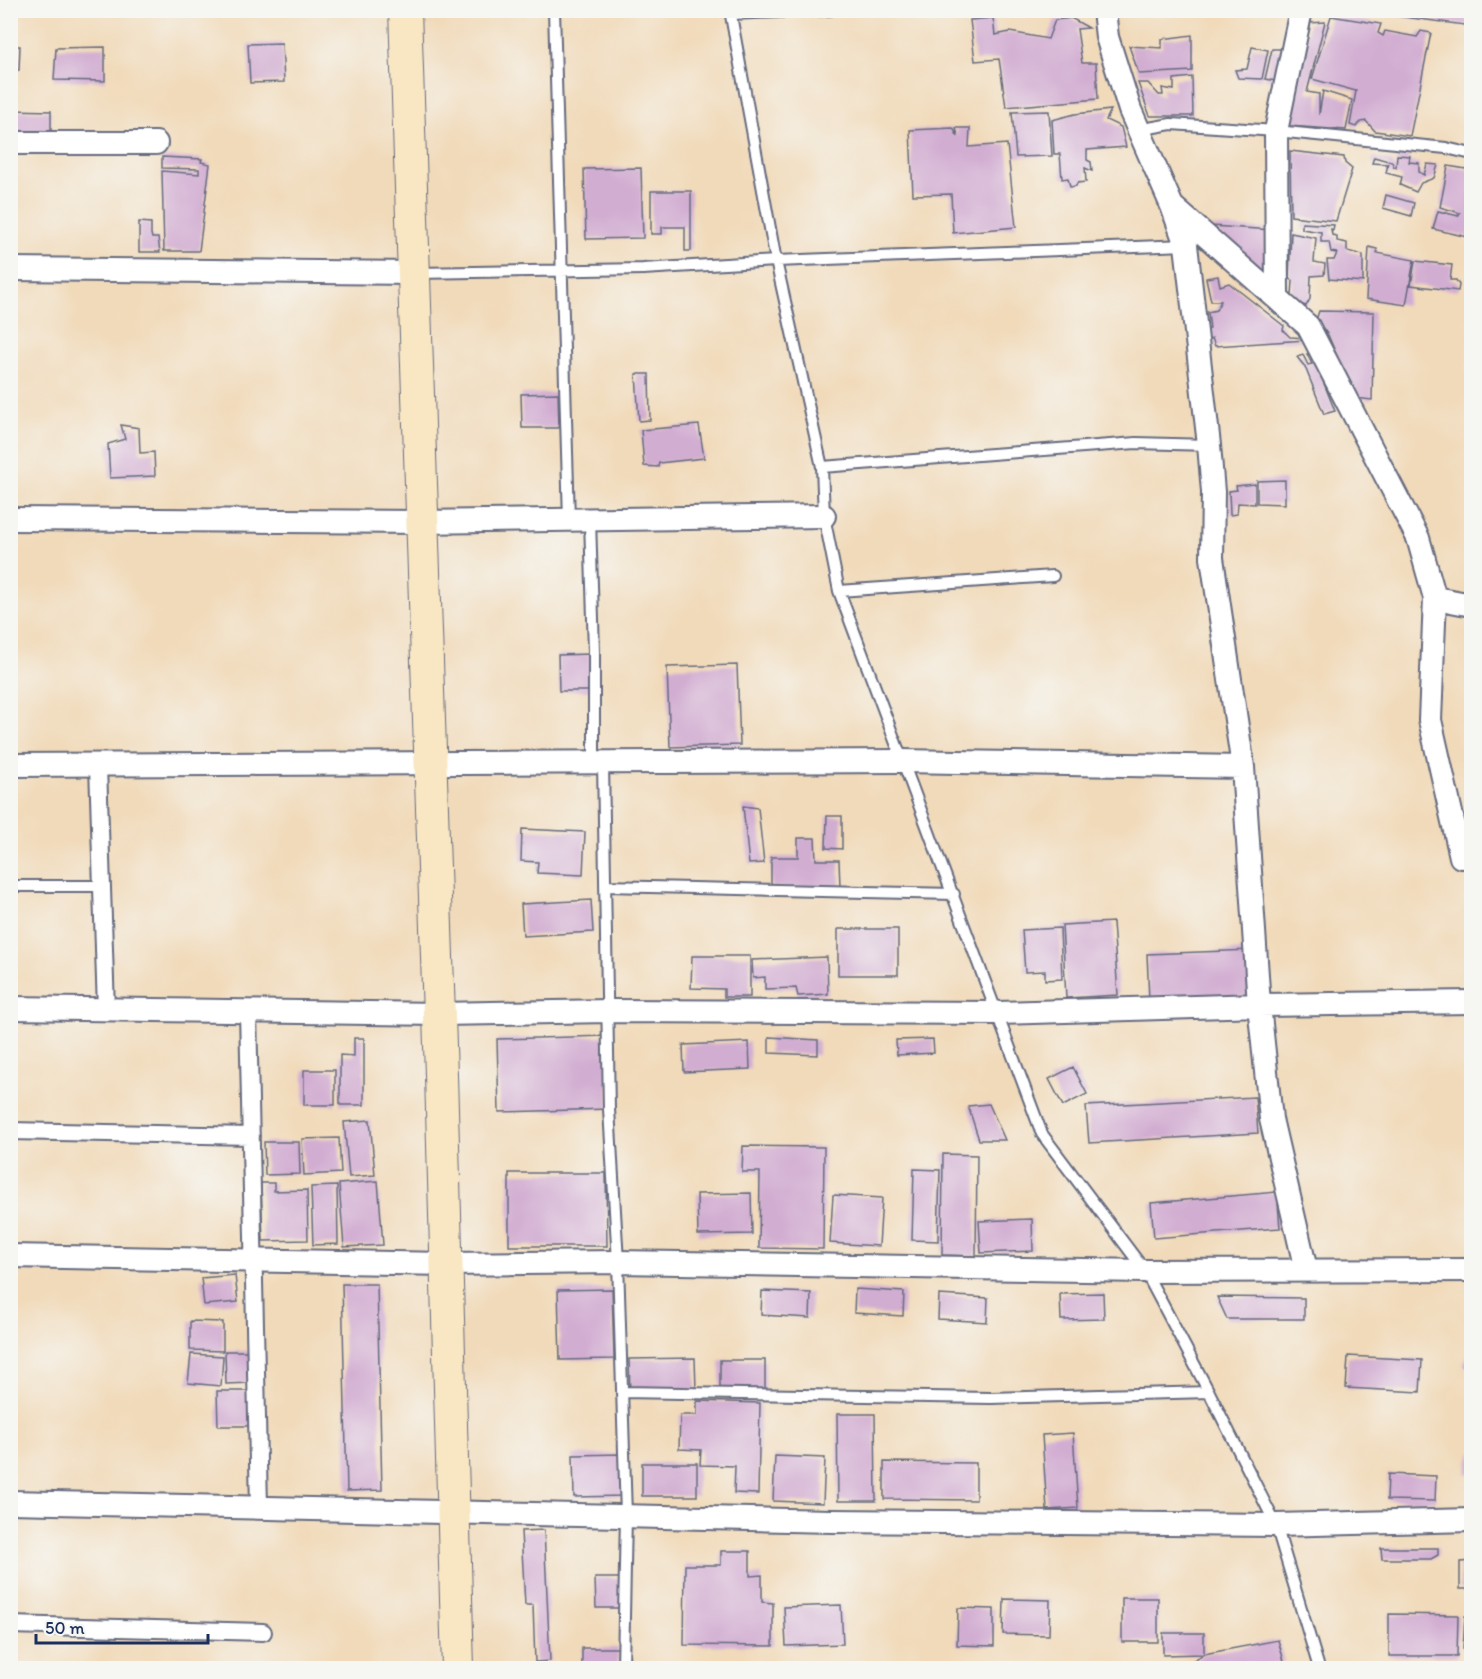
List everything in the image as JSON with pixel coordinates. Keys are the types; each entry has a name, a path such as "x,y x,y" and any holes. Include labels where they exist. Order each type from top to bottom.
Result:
{"main road":[{"path":"405,10 439,1014 458,1668"}],"street":[{"path":"1104,10 1107,37 1130,110 1186,244 1213,492 1212,558 1242,767 1259,1005 1271,1119 1306,1270"},
{"path":"1277,297 1276,132 1301,10"},
{"path":"10,143 156,143"},
{"path":"1172,206 1308,326 1418,538 1435,598 1430,720 1461,857"},
{"path":"10,269 414,273"},
{"path":"10,519 422,522 824,516"},
{"path":"1435,598 1472,605"},
{"path":"10,765 902,761 1242,767"},
{"path":"98,766 106,1010"},
{"path":"10,1008 439,1014 609,1011 996,1013 1259,1005 1472,1002"},
{"path":"248,1011 259,1507"},
{"path":"10,1131 251,1136"},
{"path":"10,1256 446,1264 618,1262 1145,1271 1472,1270"},
{"path":"10,1502 453,1510 831,1521 1276,1525 1472,1520"},
{"path":"10,1625 263,1632"}],"lane":[{"path":"554,10 562,270 579,520 594,652 605,886 609,1109 618,1262 626,1515 622,1668"},
{"path":"830,10 730,12 776,261 822,467 824,516 839,591 1042,1134 1145,1271 1209,1392 1276,1525 1319,1668"},
{"path":"1138,130 1171,124 1446,148 1472,154"},
{"path":"414,273 643,269 776,261 1186,244"},
{"path":"822,467 1137,443 1209,445"},
{"path":"839,591 1053,576"},
{"path":"10,886 102,886"},
{"path":"605,886 954,894"},
{"path":"622,1392 991,1398 1209,1392"}],"building":[{"path":"1390,10 1472,10 1472,26 1389,15"},
{"path":"1331,16 1381,24 1378,33 1383,36 1385,31 1417,37 1421,31 1431,33 1410,136 1375,131 1366,121 1356,127 1350,125 1356,91 1312,79"},
{"path":"993,18 995,35 1010,32 1048,39 1055,20 1071,18 1089,28 1077,29 1082,63 1096,63 1098,99 1006,107 999,59 975,61 970,20"},
{"path":"1325,22 1307,92 1319,94 1319,115 1323,91 1352,100 1346,130 1288,126 1309,23"},
{"path":"1192,35 1192,71 1139,74 1129,46 1162,48 1162,39"},
{"path":"282,43 284,82 250,83 248,44"},
{"path":"10,46 20,46 19,70 10,71"},
{"path":"105,47 105,81 54,80 56,48"},
{"path":"1252,47 1268,50 1262,79 1238,78 1235,70 1247,69"},
{"path":"1272,49 1287,49 1281,82 1265,79"},
{"path":"1192,77 1193,116 1150,116 1138,83 1148,83 1159,95 1163,95 1162,88 1174,90 1174,79"},
{"path":"10,110 51,111 51,139 10,140"},
{"path":"1111,110 1106,120 1121,127 1126,147 1087,150 1087,160 1091,162 1092,171 1085,168 1086,182 1070,187 1068,178 1062,179 1060,154 1054,154 1052,120 1075,114"},
{"path":"1049,111 1052,156 1016,157 1012,112"},
{"path":"953,128 958,137 956,128 970,128 969,147 1007,144 1016,227 953,233 951,194 913,195 910,130"},
{"path":"1290,151 1344,157 1345,163 1352,169 1336,221 1291,216"},
{"path":"1397,155 1410,156 1409,162 1419,163 1419,172 1424,175 1427,164 1438,165 1434,178 1421,183 1416,192 1400,185 1402,177 1386,173 1388,164 1372,163 1374,157 1392,162 1396,167"},
{"path":"162,157 202,159 201,162 210,164 199,251 164,251 162,171 199,174 199,169 162,168"},
{"path":"1448,166 1472,170 1472,238 1433,229 1438,211 1458,216 1460,213 1440,207"},
{"path":"641,168 643,238 586,239 584,169"},
{"path":"651,191 691,191 691,251 685,251 685,227 662,227 662,234 651,234"},
{"path":"1386,195 1414,203 1411,216 1383,208"},
{"path":"139,222 151,223 152,238 158,238 160,252 139,252"},
{"path":"1302,223 1334,225 1333,230 1331,229 1332,235 1337,236 1337,241 1347,243 1347,251 1363,255 1363,282 1329,279 1327,260 1334,260 1337,253 1331,252 1329,242 1321,242 1321,232 1302,229"},
{"path":"1211,226 1273,230 1272,281"},
{"path":"1291,233 1316,238 1314,262 1325,264 1324,275 1311,276 1310,299 1306,306 1294,302 1292,295 1293,281 1289,278"},
{"path":"1369,247 1377,249 1377,253 1414,260 1406,305 1366,299"},
{"path":"1415,261 1452,265 1450,280 1456,280 1459,285 1458,291 1411,285"},
{"path":"1218,276 1220,286 1229,283 1284,326 1283,330 1290,337 1306,340 1215,346 1212,338 1208,340 1205,330 1210,329 1208,312 1216,310 1221,301 1211,301 1206,278"},
{"path":"1319,311 1374,312 1372,400 1355,398 1328,335 1316,320"},
{"path":"1307,354 1312,354 1335,411 1324,414 1305,367 1297,357 1303,355 1308,365 1312,364"},
{"path":"636,374 649,374 650,420 639,421"},
{"path":"558,393 559,428 522,428 521,394"},
{"path":"121,425 139,428 140,453 154,452 155,476 110,478 108,444 125,439"},
{"path":"699,425 704,458 659,463 658,467 644,466 641,430"},
{"path":"1285,480 1285,504 1257,503 1257,481"},
{"path":"1255,484 1255,504 1238,503 1237,514 1230,515 1229,491 1237,490 1236,486"},
{"path":"590,654 591,691 559,691 558,655"},
{"path":"737,665 740,745 670,747 667,667"},
{"path":"743,806 758,808 764,863 749,864"},
{"path":"827,816 842,816 842,849 826,848"},
{"path":"522,829 585,832 583,875 537,873 538,862 521,861"},
{"path":"798,838 815,838 816,860 839,860 840,887 771,888 771,857 798,857"},
{"path":"591,900 593,932 523,936 521,904"},
{"path":"1113,922 1118,995 1066,998 1062,925"},
{"path":"1060,928 1062,979 1045,980 1045,971 1025,972 1022,930"},
{"path":"838,929 898,929 898,975 838,975"},
{"path":"1252,950 1253,996 1149,1000 1147,954"},
{"path":"692,956 750,956 750,997 724,997 724,989 691,988"},
{"path":"827,957 828,994 798,996 796,988 765,989 765,977 753,978 752,960"},
{"path":"607,1036 609,1109 499,1112 497,1039"},
{"path":"769,1037 818,1040 818,1055 769,1053"},
{"path":"354,1038 364,1038 364,1105 340,1105 340,1055 354,1056"},
{"path":"933,1039 934,1053 897,1055 896,1040"},
{"path":"749,1042 750,1069 684,1072 683,1045"},
{"path":"1073,1067 1087,1094 1063,1106 1049,1079"},
{"path":"304,1070 335,1070 335,1105 304,1105"},
{"path":"1255,1097 1258,1133 1089,1143 1086,1106"},
{"path":"989,1104 1005,1140 979,1140 968,1106"},
{"path":"370,1120 375,1175 349,1177 344,1122"},
{"path":"339,1138 341,1173 304,1175 302,1139"},
{"path":"264,1142 299,1142 300,1174 265,1175"},
{"path":"743,1146 824,1147 823,1249 759,1248 760,1172 742,1172"},
{"path":"943,1154 977,1155 976,1256 942,1255"},
{"path":"914,1169 940,1170 938,1241 912,1240"},
{"path":"509,1173 606,1173 607,1246 509,1246"},
{"path":"378,1181 383,1245 344,1247 339,1184"},
{"path":"261,1183 274,1183 274,1191 307,1190 308,1240 263,1241"},
{"path":"337,1186 338,1244 313,1245 311,1187"},
{"path":"1277,1192 1280,1228 1154,1238 1151,1203"},
{"path":"751,1193 752,1234 698,1235 697,1194"},
{"path":"833,1195 882,1198 879,1246 830,1243"},
{"path":"1032,1219 1033,1251 981,1253 979,1221"},
{"path":"235,1275 238,1302 204,1305 201,1278"},
{"path":"342,1284 377,1284 382,1490 347,1491"},
{"path":"612,1289 614,1359 560,1360 558,1290"},
{"path":"855,1289 904,1292 903,1316 854,1313"},
{"path":"762,1291 811,1293 810,1318 761,1315"},
{"path":"1103,1293 1104,1319 1061,1320 1060,1294"},
{"path":"939,1295 988,1298 987,1322 938,1319"},
{"path":"1217,1297 1304,1298 1304,1319 1227,1319"},
{"path":"190,1321 223,1322 223,1351 190,1350"},
{"path":"1472,1347 1472,1369 1463,1365"},
{"path":"225,1351 251,1351 251,1383 226,1384"},
{"path":"191,1354 223,1356 221,1386 188,1383"},
{"path":"1348,1356 1422,1360 1420,1392 1346,1388"},
{"path":"695,1358 696,1390 630,1391 629,1359"},
{"path":"720,1360 765,1360 765,1394 720,1393"},
{"path":"217,1391 256,1391 256,1426 218,1426"},
{"path":"697,1401 760,1403 758,1494 734,1493 735,1466 700,1465 701,1450 679,1449 680,1415 697,1415"},
{"path":"837,1414 875,1414 876,1501 838,1501"},
{"path":"1073,1433 1078,1508 1047,1510 1042,1435"},
{"path":"1472,1452 1472,1474 1466,1473"},
{"path":"622,1454 624,1496 574,1497 573,1455"},
{"path":"775,1456 825,1458 823,1503 773,1501"},
{"path":"884,1462 976,1463 976,1500 884,1499"},
{"path":"642,1463 697,1463 697,1496 642,1496"},
{"path":"1388,1474 1436,1476 1435,1501 1387,1500"},
{"path":"544,1530 550,1661 535,1662 533,1605 525,1605 521,1531"},
{"path":"1381,1548 1438,1548 1438,1555 1431,1559 1382,1559"},
{"path":"721,1551 750,1551 750,1576 762,1575 762,1602 773,1603 773,1646 684,1645 685,1565 721,1565"},
{"path":"1472,1561 1472,1589 1460,1589 1460,1562"},
{"path":"595,1578 621,1578 621,1608 596,1608"},
{"path":"1122,1598 1158,1598 1158,1642 1122,1642"},
{"path":"1004,1599 1050,1600 1049,1635 1003,1634"},
{"path":"841,1605 843,1644 786,1646 784,1607"},
{"path":"958,1608 994,1609 994,1646 957,1645"},
{"path":"1389,1614 1458,1615 1457,1656 1389,1656"},
{"path":"1465,1616 1472,1616 1472,1650 1463,1649"},
{"path":"1163,1633 1204,1633 1204,1654 1163,1655"},
{"path":"1278,1640 1284,1661 1253,1668 1194,1668 1192,1661 1204,1654"},
{"path":"582,1648 618,1648 618,1668 582,1668"}]}
